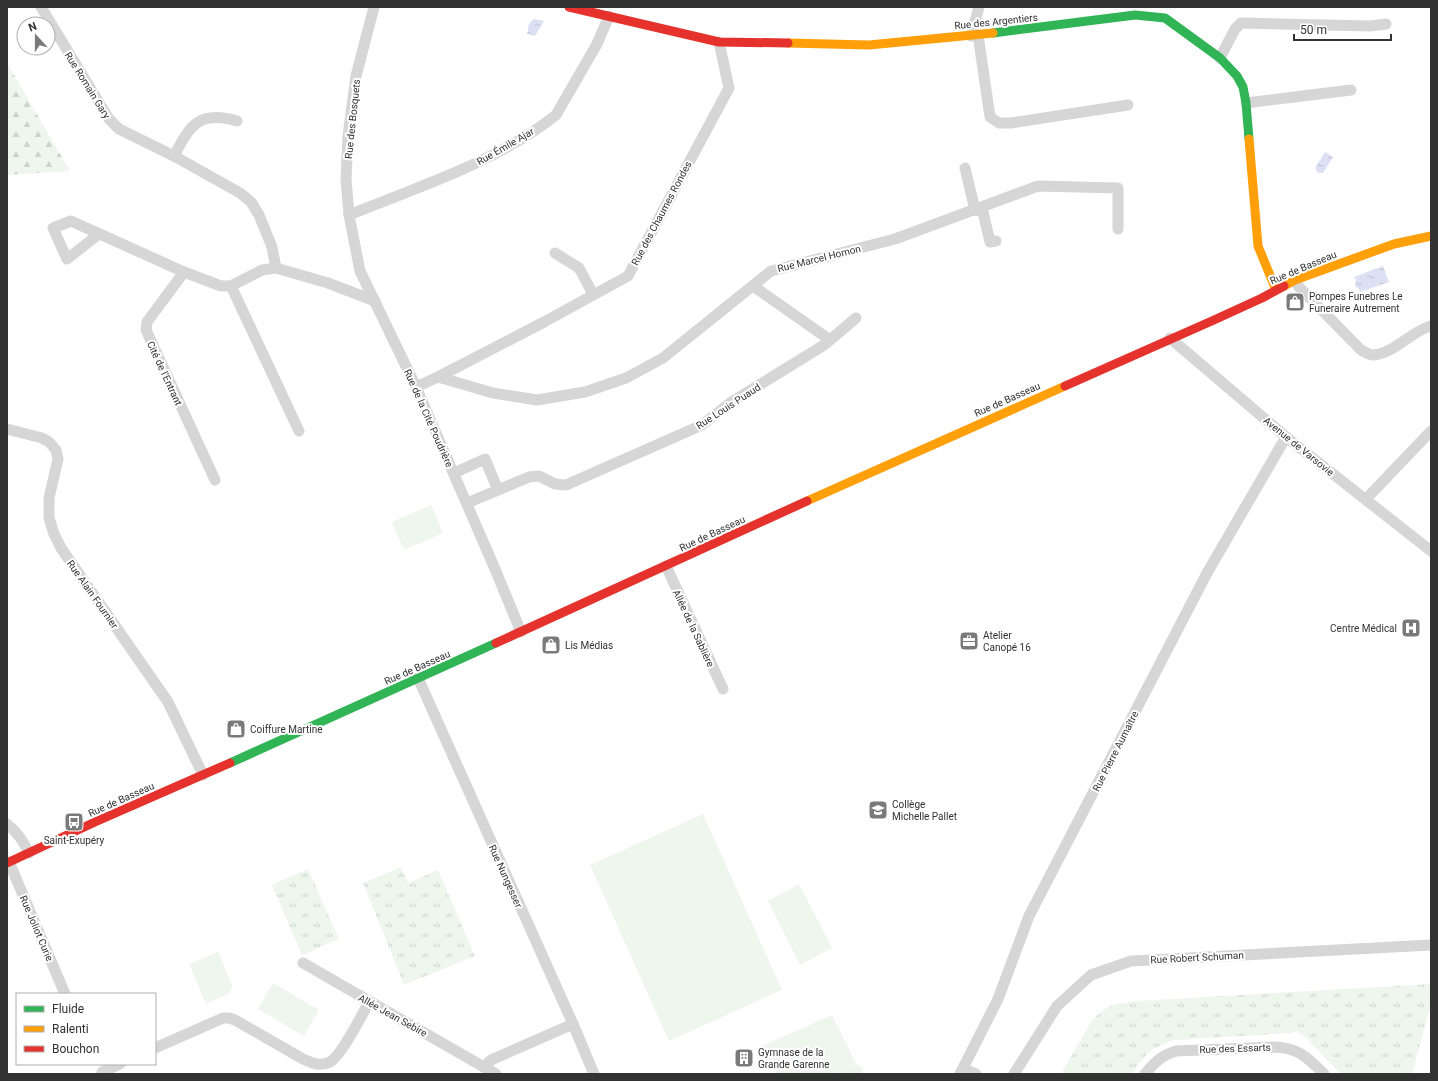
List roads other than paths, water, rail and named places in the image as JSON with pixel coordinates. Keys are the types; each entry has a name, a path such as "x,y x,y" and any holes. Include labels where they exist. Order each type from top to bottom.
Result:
{"street":[{"name":"Rue Romain Gary","path":"40,7 109,119 119,129 174,156 240,193 251,202 259,215 272,247 276,268"},
{"name":"Rue des Bosquets","path":"374,7 356,76 348,136 346,179 349,215 360,271 375,301"},
{"name":"Rue des Argentiers","path":"569,7 719,42 869,45 974,35 1135,15 1165,18 1220,58 1237,76 1243,87 1246,103 1258,246 1276,290"},
{"path":"979,7 974,35 990,117 999,124 1128,105"},
{"name":"Rue Émile Ajar","path":"349,215 474,164 519,140 548,121 556,114 597,44 609,16"},
{"path":"1220,58 1235,29 1241,23 1370,26 1386,24"},
{"name":"Rue des Chaumes Rondes","path":"416,386 438,378 628,276 729,88 719,42"},
{"path":"1246,103 1352,90"},
{"path":"174,156 185,135 197,122 212,117 224,117 237,121"},
{"path":"965,168 975,210 983,212 990,242 996,242"},
{"name":"Rue Marcel Homon","path":"438,378 494,393 537,400 585,392 626,378 664,358 771,271 895,238 1038,186 1118,188 1118,229"},
{"path":"99,234 184,272 221,286 231,286 262,270 276,268 328,283 375,301"},
{"name":"Rue de Basseau","path":"8,863 521,632 734,534 1170,338 1227,314 1295,280 1379,249 1431,236"},
{"path":"555,253 579,268 594,294"},
{"name":"Cité de l'Entrant","path":"184,272 147,322 146,330 215,480"},
{"path":"1295,280 1299,287 1361,350 1373,355 1387,351 1423,328 1431,326"},
{"path":"231,286 299,431"},
{"path":"753,286 830,340"},
{"name":"Rue de la Cité Poudrière","path":"375,301 416,386 521,632"},
{"name":"Rue Louis Puaud","path":"467,503 529,477 539,476 555,484 566,485 702,425 730,403 824,345 856,318"},
{"name":"Avenue de Varsovie","path":"1170,338 1286,437 1431,551"},
{"name":"Rue Alain Fournier","path":"7,429 42,438 50,442 56,450 58,459 48,498 49,518 54,534 61,548 168,702 203,775"},
{"path":"1366,499 1431,431"},
{"name":"Rue Pierre Aumaître","path":"961,1071 998,999 1029,916 1207,573 1286,437"},
{"path":"454,473 485,459 498,490"},
{"name":"Allée de la Sablière","path":"666,566 723,689"},
{"name":"Rue Nungesser","path":"418,678 594,1074"},
{"path":"7,824 16,831 23,840 29,853"},
{"name":"Rue Joliot Curie","path":"8,863 65,993"},
{"name":"Rue Robert Schuman","path":"1014,1074 1057,1006 1091,975 1131,961 1431,945"},
{"name":"Allée Jean Sebire","path":"303,963 496,1074"},
{"path":"156,1048 223,1018 229,1018 313,1064 322,1064 329,1062 338,1054 369,1002"},
{"path":"484,1067 492,1060 573,1024"},
{"name":"Rue des Essarts","path":"1146,1074 1154,1063 1162,1056 1176,1051 1273,1047 1295,1050 1304,1055 1324,1074"},
{"path":"101,1070 117,1065"},
{"path":"961,1071 976,1074"}],"water":[{"path":"534,19 544,21 535,36 527,34 529,24"},
{"path":"1325,152 1333,157 1323,173 1318,173 1315,168"},
{"path":"1383,266 1389,282 1360,292 1355,286 1356,280 1354,277"}],"place":[{"name":"Pompes Funebres Le Funeraire Autrement","path":"1295,302"},
{"name":"Centre Médical","path":"1411,628"},
{"name":"Atelier Canopé 16","path":"969,641"},
{"name":"Lis Médias","path":"551,645"},
{"name":"Coiffure Martine","path":"236,729"},
{"name":"Collège Michelle Pallet","path":"878,810"},
{"name":"Saint-Exupéry","path":"74,822"},
{"name":"Gymnase de la Grande Garenne","path":"744,1058"}]}
